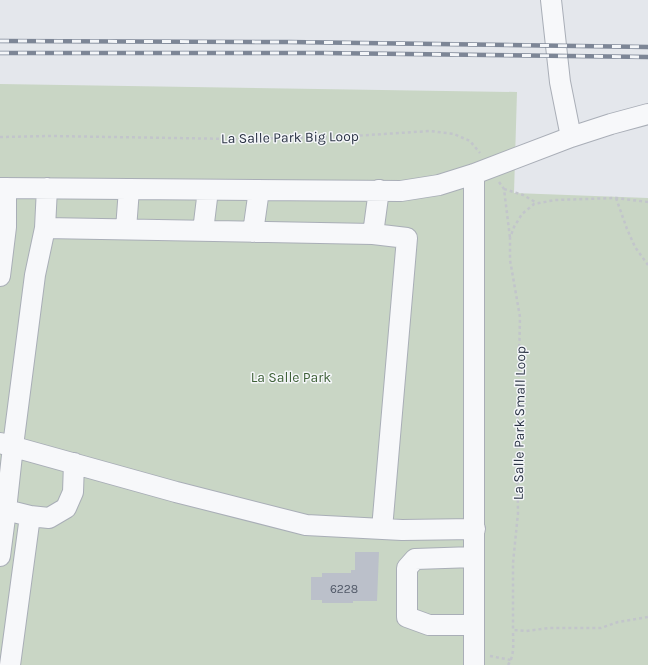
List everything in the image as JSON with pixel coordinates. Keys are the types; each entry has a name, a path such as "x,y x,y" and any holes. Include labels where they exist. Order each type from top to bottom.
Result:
{"street":[{"path":"551,0 560,82 571,137"},
{"path":"0,276 3,227 3,188 401,191 439,185 571,137 648,114"},
{"path":"474,665 474,529 482,170"},
{"path":"0,556 6,510 6,445 35,275 45,228 46,188"},
{"path":"126,229 129,189"},
{"path":"203,231 208,190"},
{"path":"253,232 259,190"},
{"path":"373,234 379,190"},
{"path":"45,228 373,234 407,238 382,529"},
{"path":"6,445 176,492 306,525 402,530 474,529"},
{"path":"6,510 30,516 49,518 66,508 73,492 74,463"},
{"path":"10,665 30,516"},
{"path":"474,557 415,560 406,568 407,617 429,625 474,625"}],"path":[{"name":"La Salle Park Big Loop","path":"0,137 338,137 430,131 454,134 470,142 482,170 504,189 510,238"},
{"path":"504,189 522,195 538,203"},
{"path":"616,198 635,248 648,265"},
{"name":"La Salle Park Small Loop","path":"508,665 512,659 513,652 513,563 518,513 517,449 520,317 510,260 510,238 514,227 522,214 534,204 555,200 616,198 648,202"},
{"path":"513,630 526,631 549,628 601,628 618,622 648,617"}],"green space":[{"name":"La Salle Park","path":"0,84 517,92 514,193 648,198 648,665 0,665"}],"building":[{"path":"355,552 379,552 377,601 322,603 322,600 311,600 311,577 322,577 322,573 351,573 351,570 355,570"}],"railway":[{"path":"0,41 289,42 648,47"},
{"path":"0,53 322,53 648,57"}]}
